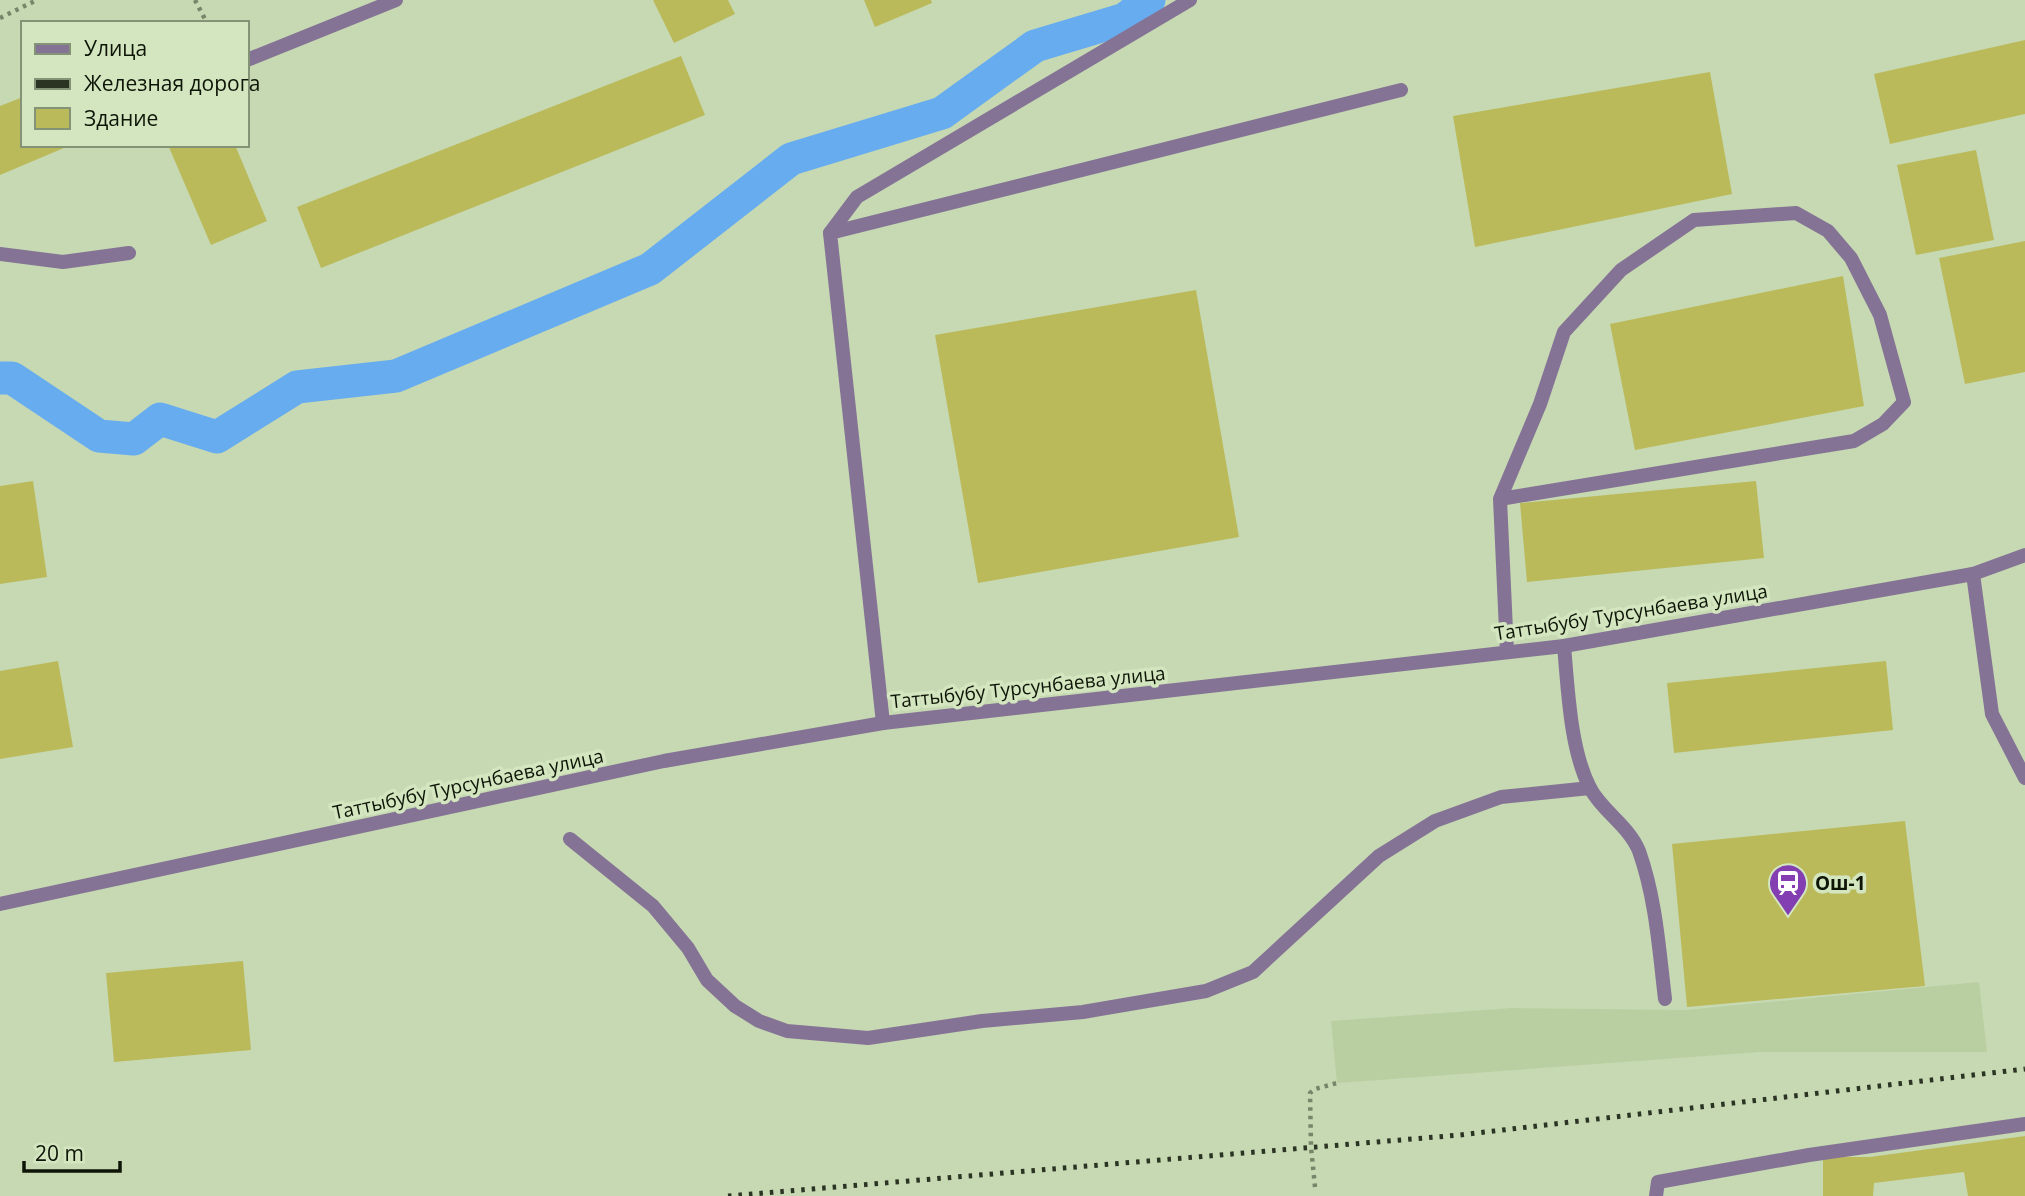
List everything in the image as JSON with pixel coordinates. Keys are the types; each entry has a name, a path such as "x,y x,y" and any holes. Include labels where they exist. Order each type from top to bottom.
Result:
{"street":[{"path":"248,60 396,0"},
{"path":"883,723 830,233 857,197 1190,0"},
{"path":"830,233 1401,90"},
{"path":"1500,499 1854,440 1883,424 1905,402 1881,315 1851,258 1828,231 1796,213 1694,220 1621,270 1564,332 1540,404 1500,499 1507,652"},
{"path":"0,254 63,262 129,253"},
{"name":"Таттыбубу Турсунбаева улица","path":"0,905 664,761 883,723 1564,646 1973,573 2025,555"},
{"path":"1973,573 1992,714 2025,778"},
{"path":"1564,646 1573,738 1590,788 1638,848 1655,913 1665,999"},
{"path":"570,839 653,906 688,948 707,980 735,1006 759,1021 787,1031 868,1038 982,1021 1083,1013 1206,991 1253,972 1379,856 1435,821 1501,797 1590,788"},
{"path":"1656,1196 1657,1182 1809,1155 2025,1124"}],"path":[{"path":"0,18 37,0"},
{"path":"195,0 206,21"},
{"path":"1315,1187 1310,1093 1337,1083"}],"shaded area":[{"path":"1979,982 1987,1052 1760,1052 1337,1083 1331,1021 1512,1008 1685,1010"}],"building":[{"path":"653,0 728,0 735,14 674,43"},
{"path":"864,0 931,0 932,3 875,27"},
{"path":"2025,40 2025,114 1890,144 1874,74"},
{"path":"681,56 705,115 321,268 297,207"},
{"path":"1710,72 1732,194 1475,247 1453,116"},
{"path":"21,98 21,147 66,147 0,175 0,106"},
{"path":"169,147 236,147 267,221 211,245"},
{"path":"1976,150 1994,240 1916,255 1897,165"},
{"path":"2025,241 2025,372 1965,384 1939,258"},
{"path":"1843,276 1864,406 1635,450 1610,324"},
{"path":"1196,290 1239,537 978,583 935,335"},
{"path":"33,481 47,577 0,584 0,486"},
{"path":"1756,481 1764,558 1527,582 1520,503"},
{"path":"58,661 73,747 0,759 0,671"},
{"path":"1886,661 1893,730 1674,753 1667,683"},
{"path":"1905,821 1925,986 1687,1007 1672,844"},
{"path":"243,961 251,1050 114,1062 106,973"},
{"path":"2025,1136 2025,1196 1968,1196 1964,1172 1874,1183 1873,1196 1823,1196 1823,1157 1870,1157"}],"waterway":[{"path":"0,378 12,378 99,436 134,439 160,419 217,437 297,387 396,376 650,269 791,159 942,113 1035,46 1125,19 1149,0"}],"railway":[{"path":"728,1196 1460,1135 2025,1069"}],"place":[{"name":"Ош-1","path":"1788,917"}]}
